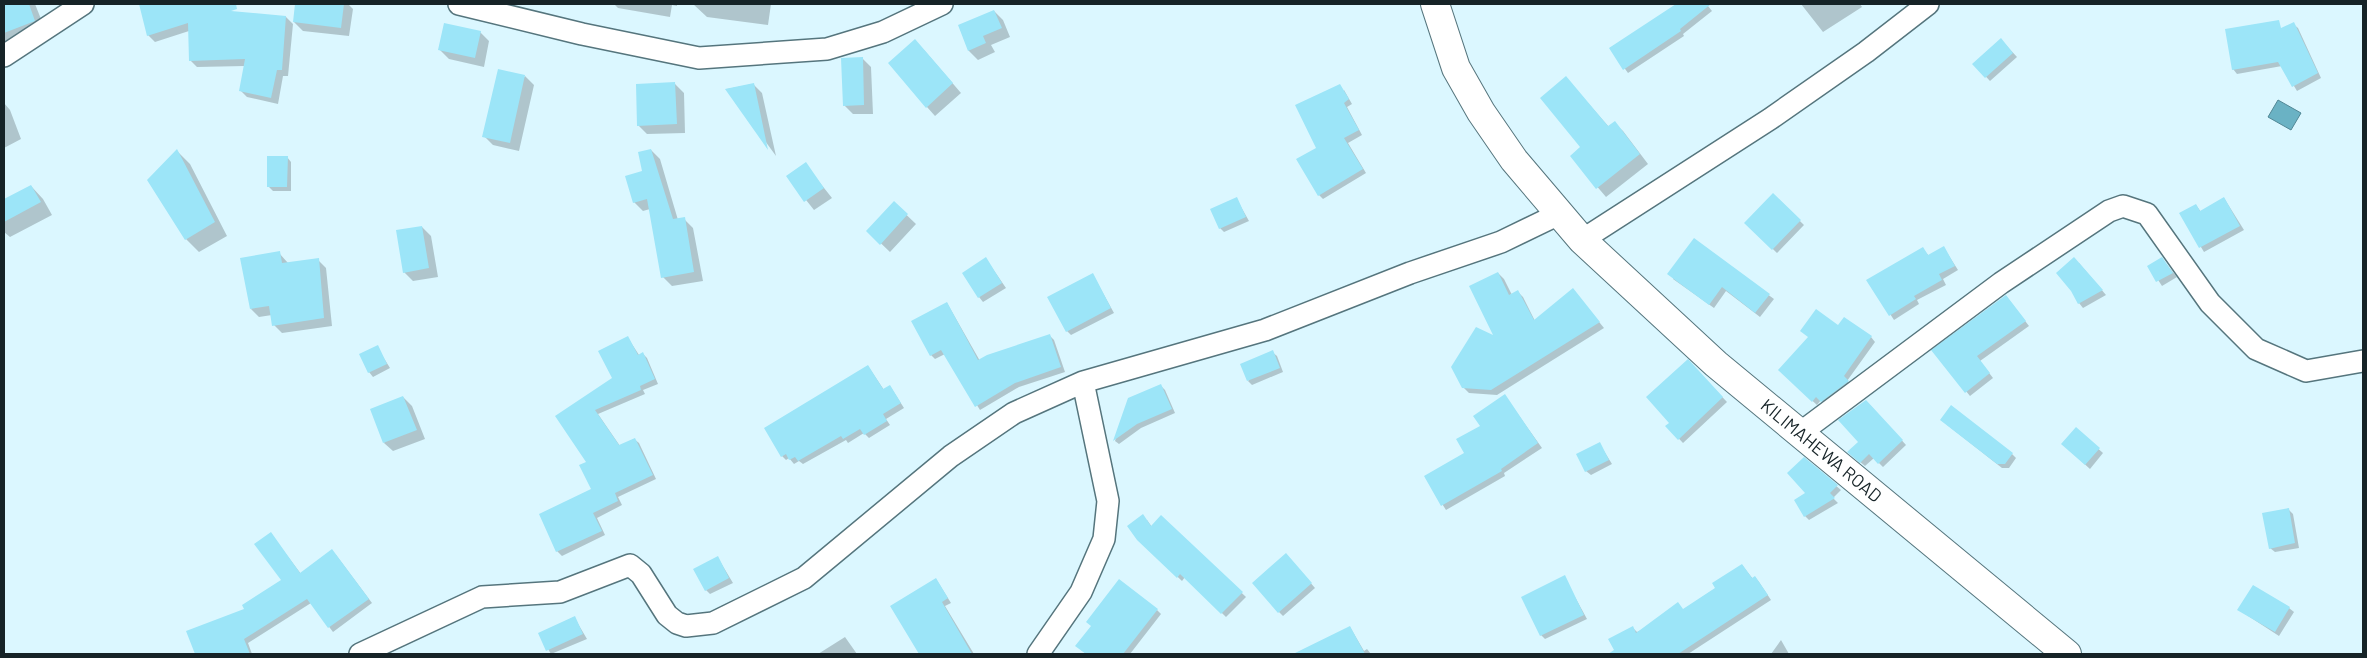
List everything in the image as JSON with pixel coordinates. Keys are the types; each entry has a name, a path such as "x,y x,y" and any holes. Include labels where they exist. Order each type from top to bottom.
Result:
{"street":[{"path":"4,56 83,4"},
{"path":"459,4 582,34 699,58 826,48 883,32 942,4"},
{"name":"KILIMAHEWA ROAD","path":"1435,4 1456,68 1481,112 1514,160 1582,240 1716,364 2066,654"},
{"path":"1582,240 1770,119 1866,52 1928,4"},
{"path":"1800,433 2002,283 2109,211 2123,206 2147,214 2210,303 2256,349 2306,371 2363,361"},
{"path":"360,654 482,598 560,592 630,565 641,574 667,615 677,623 686,626 713,623 804,578 952,456 1014,412 1083,382 1265,330 1410,273 1502,242 1560,213"},
{"path":"1038,654 1081,592 1104,540 1108,501 1083,382"}],"water":[{"path":"2278,100 2301,113 2291,130 2268,117"}],"building":[{"path":"4,4 29,4 35,21 4,33"},
{"path":"139,4 236,4 237,9 231,11 286,16 282,70 277,70 271,98 239,91 245,59 189,61 188,23 147,36"},
{"path":"295,4 344,4 341,28 293,22"},
{"path":"1676,4 1711,4 1680,29 1681,31 1623,70 1609,48"},
{"path":"994,10 1002,28 983,36 986,43 968,51 958,25"},
{"path":"2279,20 2281,28 2294,22 2318,73 2292,87 2278,62 2232,70 2225,29"},
{"path":"444,23 481,31 475,58 438,50"},
{"path":"2001,38 2013,53 1985,78 1972,64"},
{"path":"915,39 953,83 926,108 888,63"},
{"path":"863,57 864,105 843,106 841,58"},
{"path":"498,69 525,75 510,143 482,137"},
{"path":"1566,76 1608,126 1615,121 1640,154 1596,189 1570,156 1580,147 1540,98"},
{"path":"675,82 677,124 637,126 636,84"},
{"path":"754,83 768,150 725,89"},
{"path":"1340,84 1349,99 1344,103 1359,130 1344,138 1363,169 1318,196 1296,159 1316,148 1295,105"},
{"path":"177,149 215,222 185,240 147,180"},
{"path":"651,149 673,219 685,217 694,272 661,278 647,199 633,203 625,176 642,171 638,152"},
{"path":"267,156 288,156 287,187 267,187"},
{"path":"806,162 824,188 804,202 786,176"},
{"path":"31,185 41,202 4,222 4,199"},
{"path":"1773,193 1801,220 1772,250 1744,223"},
{"path":"1237,197 1246,217 1219,229 1210,209"},
{"path":"2224,197 2240,226 2199,248 2179,213 2196,204 2200,211"},
{"path":"894,201 908,214 880,245 866,231"},
{"path":"422,226 429,268 403,273 396,230"},
{"path":"1694,238 1770,294 1755,313 1722,287 1709,305 1667,274"},
{"path":"1944,246 1955,266 1939,274 1942,280 1914,296 1916,299 1889,316 1866,280 1923,247 1928,255"},
{"path":"280,251 282,263 319,258 324,318 272,326 269,306 250,309 240,258"},
{"path":"986,257 1002,283 978,298 962,273"},
{"path":"2074,257 2103,290 2078,304 2071,291 2056,273"},
{"path":"2162,257 2173,273 2156,282 2147,266"},
{"path":"1498,272 1509,295 1518,290 1534,320 1573,288 1600,322 1491,390 1462,388 1451,367 1476,327 1493,335 1469,286"},
{"path":"1093,273 1111,308 1066,332 1047,297"},
{"path":"2006,295 2026,321 1977,356 1990,373 1965,393 1931,350"},
{"path":"947,302 978,360 987,355 1050,334 1061,367 1015,383 975,407 941,350 930,356 911,321"},
{"path":"1816,309 1838,325 1844,317 1872,336 1844,376 1849,381 1821,402 1816,397 1812,402 1778,370 1808,337 1800,331"},
{"path":"628,336 638,355 643,352 655,379 640,386 641,390 595,410 619,445 635,438 653,475 615,493 618,501 593,513 602,531 556,552 539,514 591,489 579,465 586,462 555,416 612,378 598,351"},
{"path":"378,345 387,364 368,373 359,354"},
{"path":"1273,350 1280,368 1247,381 1240,364"},
{"path":"1688,359 1723,397 1678,440 1665,426 1669,423 1646,397"},
{"path":"868,365 883,389 890,385 901,403 883,414 887,421 864,435 860,429 843,439 841,436 798,461 795,457 789,460 786,454 781,457 764,428"},
{"path":"1161,384 1172,409 1137,424 1113,441 1128,398"},
{"path":"1505,394 1538,443 1501,469 1502,471 1441,506 1424,476 1464,453 1456,439 1480,426 1473,416"},
{"path":"403,396 417,430 383,443 370,409"},
{"path":"1866,400 1903,440 1878,464 1869,454 1860,463 1847,452 1858,442 1838,420"},
{"path":"1951,405 2013,453 2005,464 1997,464 1940,420"},
{"path":"2076,427 2100,448 2085,465 2061,444"},
{"path":"1600,442 1609,460 1585,472 1576,454"},
{"path":"1804,457 1838,485 1830,493 1835,498 1804,517 1794,500 1805,493 1787,473"},
{"path":"2289,508 2295,543 2269,549 2262,513"},
{"path":"1143,514 1151,526 1161,515 1243,592 1221,614 1180,574 1177,578 1137,540 1127,526"},
{"path":"271,532 300,573 332,549 369,599 328,628 307,599 244,639 250,654 195,654 186,631 244,609 242,605 281,580 254,544"},
{"path":"1286,553 1312,583 1278,613 1252,583"},
{"path":"718,556 729,578 705,591 693,569"},
{"path":"1742,564 1752,578 1755,576 1768,595 1678,654 1608,654 1614,650 1608,639 1633,626 1636,633 1678,602 1683,609 1715,588 1712,583"},
{"path":"1565,575 1584,615 1540,636 1521,597"},
{"path":"936,578 948,598 942,602 972,654 919,654 890,606"},
{"path":"1119,579 1158,609 1123,654 1086,654 1075,646 1091,626 1086,622"},
{"path":"2253,585 2290,607 2275,632 2237,610"},
{"path":"575,616 583,634 546,651 538,633"},
{"path":"1350,626 1365,654 1293,654"}]}
